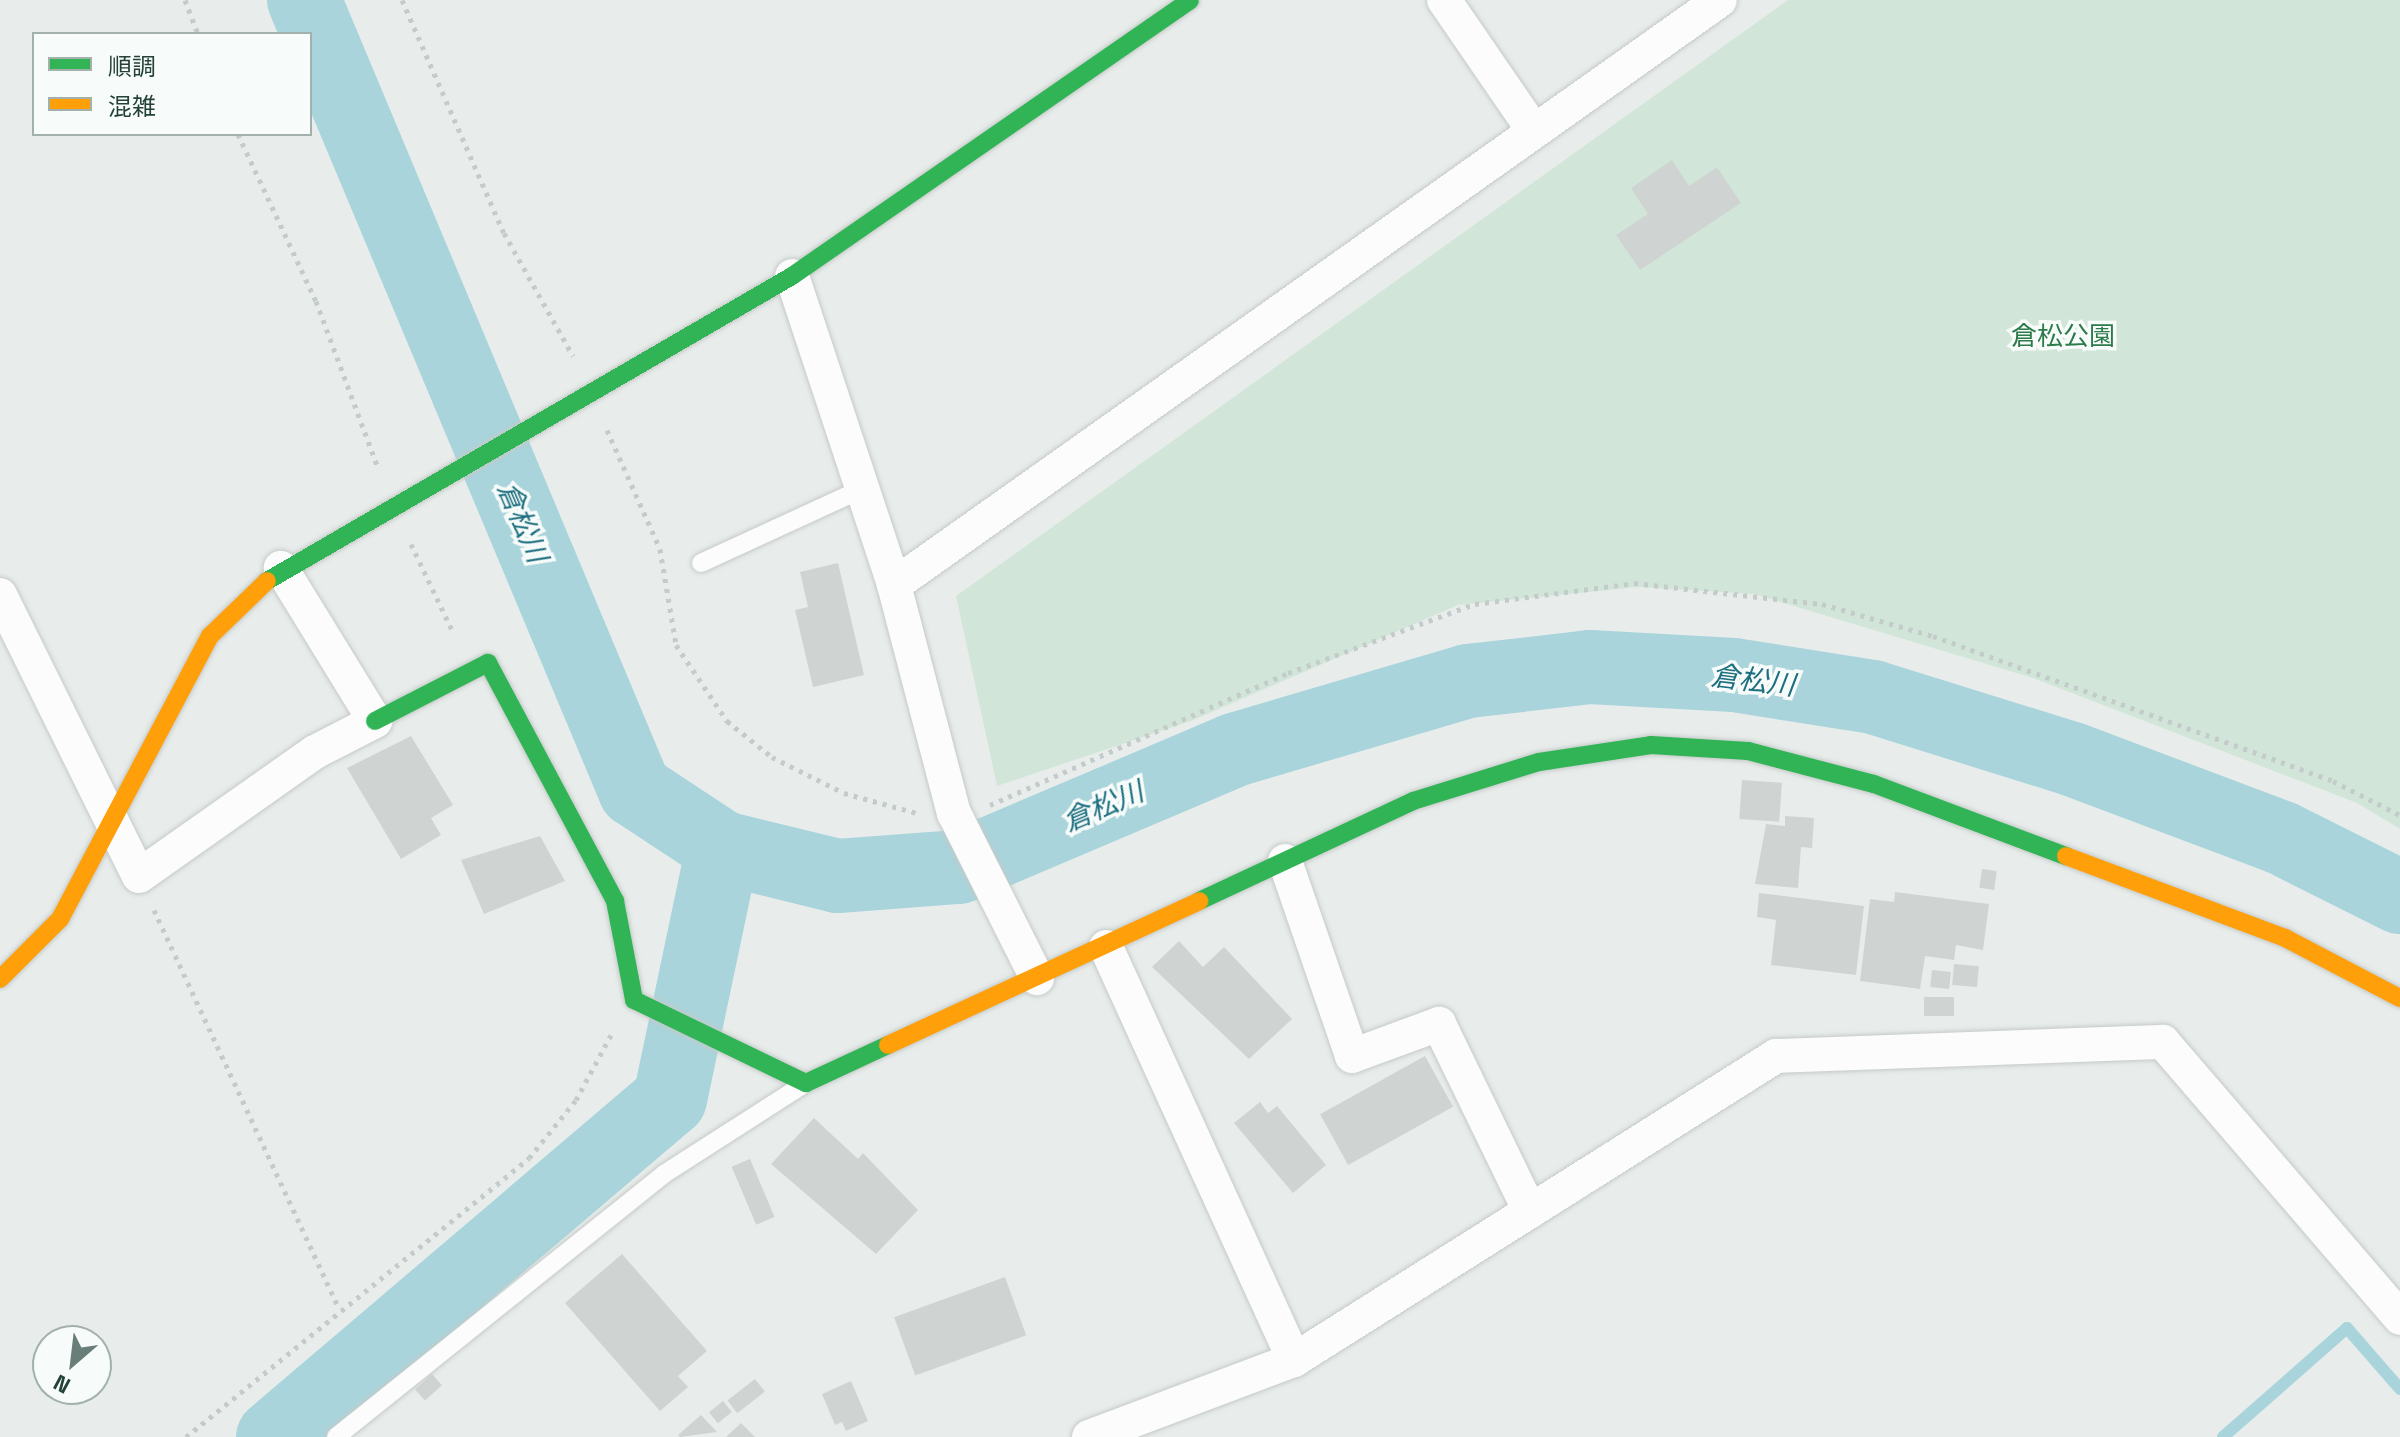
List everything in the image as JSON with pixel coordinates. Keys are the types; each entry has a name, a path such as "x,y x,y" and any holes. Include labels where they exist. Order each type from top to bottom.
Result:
{"street":[{"path":"0,979 60,919 109,821 210,636 281,568 591,387 792,276 1190,0"},
{"path":"1444,0 1534,131"},
{"path":"894,585 1720,0"},
{"path":"792,276 894,585 954,813 1037,978"},
{"path":"281,568 375,721"},
{"path":"0,595 109,821 139,876 315,752 488,663 615,901 634,1000 806,1083 1106,947 1413,801 1539,762 1651,745 1748,751 1874,784 2270,932 2400,998"},
{"path":"1285,861 1352,1056 1439,1024 1530,1211"},
{"path":"1106,947 1294,1360"},
{"path":"1089,1437 1294,1360 1776,1056 2163,1042 2400,1318"}],"lane":[{"path":"701,563 862,489"},
{"path":"336,1437 664,1174 806,1083"}],"path":[{"path":"185,0 197,32"},
{"path":"402,0 504,233 591,387 660,549 676,645 727,721 772,757 844,793 908,812 954,813 1087,768 1288,673 1475,604 1634,583 1822,604 1933,636 2333,781 2400,815"},
{"path":"239,136 316,301 391,502 472,671"},
{"path":"139,876 339,1308"},
{"path":"186,1437 339,1308 529,1158 576,1100 634,1000"}],"green space":[{"name":"倉松公園","path":"1788,0 2400,0 2400,829 2357,803 2033,678 1754,594 1638,587 1458,605 1191,721 997,786 956,596"}],"building":[{"path":"1672,160 1689,186 1717,167 1741,203 1640,270 1616,235 1648,214 1631,188"},
{"path":"838,563 864,675 813,687 795,610 808,607 800,572"},
{"path":"411,736 453,805 431,818 441,835 401,859 347,768"},
{"path":"1742,780 1782,783 1779,822 1739,819"},
{"path":"1785,816 1814,818 1812,848 1801,847 1798,888 1755,884 1766,824 1785,826"},
{"path":"540,836 565,881 484,914 461,860"},
{"path":"1982,869 1997,871 1994,890 1979,888"},
{"path":"1895,892 1989,904 1983,950 1956,945 1954,960 1925,956 1920,989 1860,981 1870,899 1894,902"},
{"path":"1759,893 1864,906 1856,975 1771,965 1776,920 1757,917"},
{"path":"1179,941 1203,967 1224,947 1292,1019 1249,1059 1152,967"},
{"path":"1954,964 1979,966 1977,987 1952,985"},
{"path":"1932,970 1951,972 1949,989 1930,987"},
{"path":"1924,997 1954,997 1954,1016 1924,1016"},
{"path":"1425,1056 1453,1107 1348,1165 1320,1114"},
{"path":"1260,1102 1268,1113 1277,1106 1326,1165 1293,1193 1234,1123"},
{"path":"814,1118 858,1159 863,1153 918,1210 876,1254 771,1164"},
{"path":"750,1159 775,1217 756,1225 732,1167"},
{"path":"622,1254 707,1351 678,1376 688,1387 660,1411 565,1303"},
{"path":"1005,1277 1026,1335 915,1376 894,1317"},
{"path":"432,1374 442,1385 425,1401 415,1389"},
{"path":"755,1379 765,1392 737,1413 727,1401"},
{"path":"851,1381 868,1421 846,1431 842,1422 835,1425 822,1394"},
{"path":"723,1401 732,1412 718,1423 709,1412"},
{"path":"701,1415 717,1432 678,1435"},
{"path":"741,1423 755,1437 726,1437"}],"waterway":[{"name":"倉松川","path":"304,0 635,790 723,848 838,876 959,867 1234,750 1468,681 1590,667 1734,675 1873,697 2072,759 2282,838 2400,897"},
{"path":"273,1437 670,1099 723,848"},
{"path":"2223,1437 2347,1328 2400,1389"}],"traffic: fast":[{"path":"267,581 792,276 1190,0"},
{"path":"375,721 488,663 615,901 634,1000 806,1083 888,1045"},
{"path":"1199,901 1413,801 1539,762 1651,745 1748,751 1874,784 2066,856"}],"traffic: slow":[{"path":"0,979 60,919 210,636 267,581"},
{"path":"2066,856 2285,938 2400,998"},
{"path":"888,1045 1199,901"}]}
